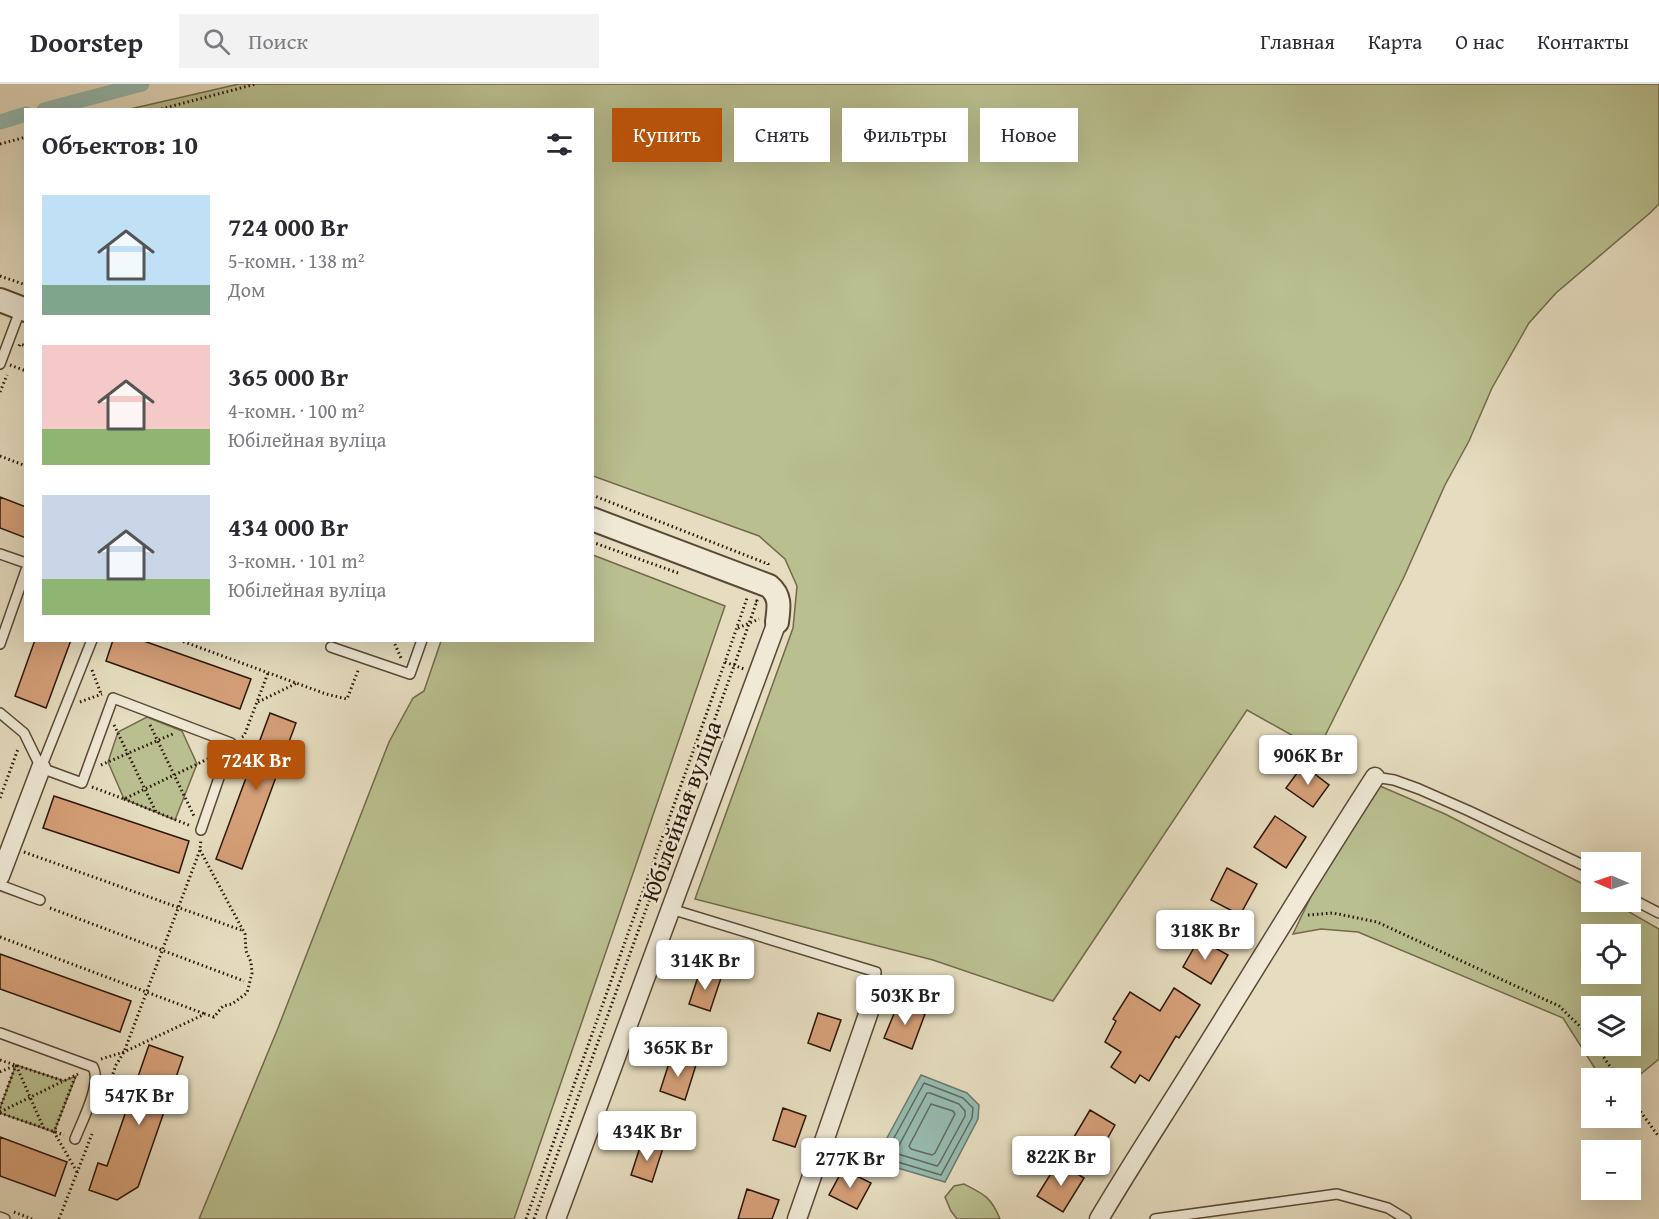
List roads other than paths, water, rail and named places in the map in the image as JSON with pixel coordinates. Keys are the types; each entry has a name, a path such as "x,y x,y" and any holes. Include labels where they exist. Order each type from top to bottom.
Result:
{"street":[{"path":"0,300 23,309"},
{"path":"594,520 769,586 779,599 779,609 770,620"},
{"name":"Юбілейная вуліца","path":"556,1219 671,909 770,620"},
{"path":"0,876 41,768"},
{"path":"1103,1219 1131,1164 1375,777"},
{"path":"797,1219 873,1000"}],"lane":[{"path":"0,363 23,309"},
{"path":"0,554 24,562"},
{"path":"0,644 24,576"},
{"path":"41,768 91,642"},
{"path":"336,645 364,658 410,674 421,642"},
{"path":"0,713 24,733 41,768 82,783 113,698 190,727 230,746 201,830"},
{"path":"1375,777 1394,780 1469,811 1581,864"},
{"path":"0,885 40,900"},
{"path":"1641,904 1659,913"},
{"path":"671,909 876,972 873,1000"},
{"path":"0,1033 93,1067 97,1073 95,1086 75,1139"},
{"path":"1155,1219 1337,1194 1388,1208 1406,1219"},
{"path":"0,1217 5,1219"}],"water":[{"path":"921,1075 967,1093 979,1105 978,1119 945,1182 884,1164 881,1149"}],"waterway":[{"path":"52,108 142,84"},
{"path":"0,122 24,115"}]}
